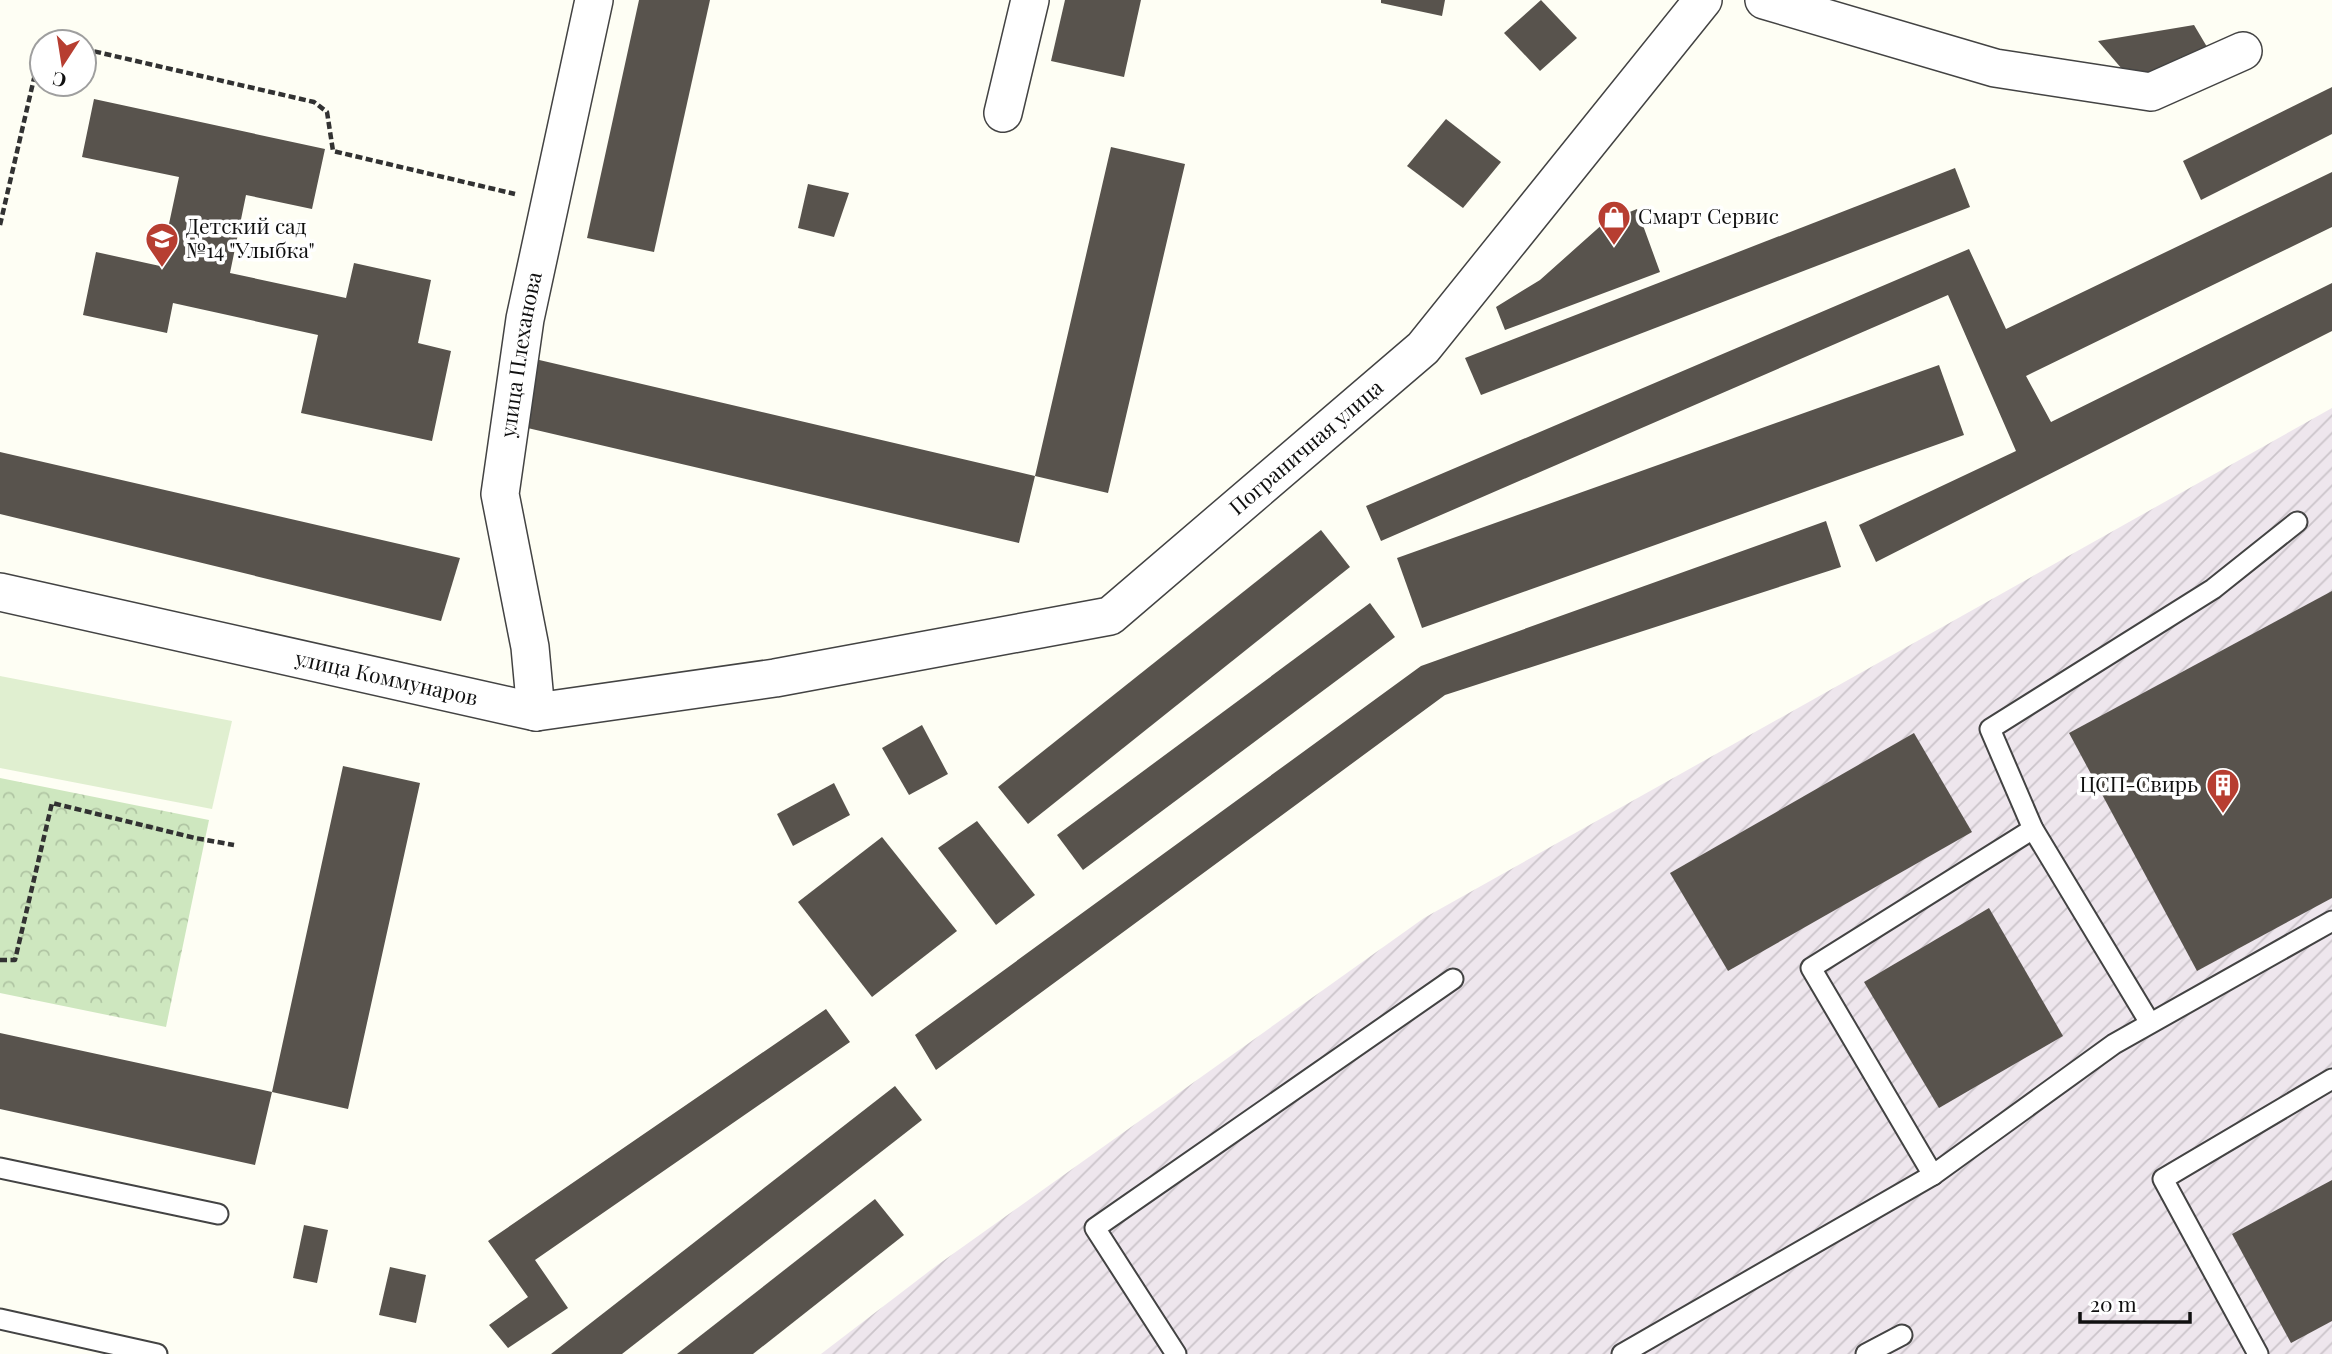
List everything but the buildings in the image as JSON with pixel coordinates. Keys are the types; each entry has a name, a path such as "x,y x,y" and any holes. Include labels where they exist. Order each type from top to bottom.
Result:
{"street":[{"name":"улица Плеханова","path":"536,712 530,647 499,494 525,319 594,0"},
{"path":"1003,113 1030,0"},
{"name":"Пограничная улица","path":"775,678 1110,616 1423,348 1703,0"},
{"path":"1764,0 1995,68 2151,92 2243,51"},
{"name":"улица Коммунаров","path":"0,592 536,712 775,678"}],"lane":[{"path":"2150,1023 2033,829 1990,729 2213,589 2297,522"},
{"path":"1933,1175 1811,968 2033,829"},
{"path":"1622,1354 1933,1175 2114,1044 2332,921"},
{"path":"1176,1354 1096,1228 1453,979"},
{"path":"2258,1354 2163,1179 2332,1079"},
{"path":"0,1168 218,1214"},
{"path":"0,1319 157,1354"},
{"path":"1866,1354 1902,1335"}],"path":[{"path":"98,52 314,102 327,112 333,150 520,195 551,199"},
{"path":"0,225 29,98"},
{"path":"0,960 15,960 52,803 234,845"}],"shaded area":[{"path":"2332,408 2332,1354 821,1354 936,1266 1424,918"}],"green space":[{"path":"0,676 232,721 212,809 0,768"},
{"path":"0,778 209,820 166,1027 0,993"}],"place":[{"name":"Смарт Сервис","path":"1614,247"},
{"name":"Детский сад №14 \"Улыбка\"","path":"162,269"},
{"name":"ЦСП-Свирь","path":"2223,815"}]}
